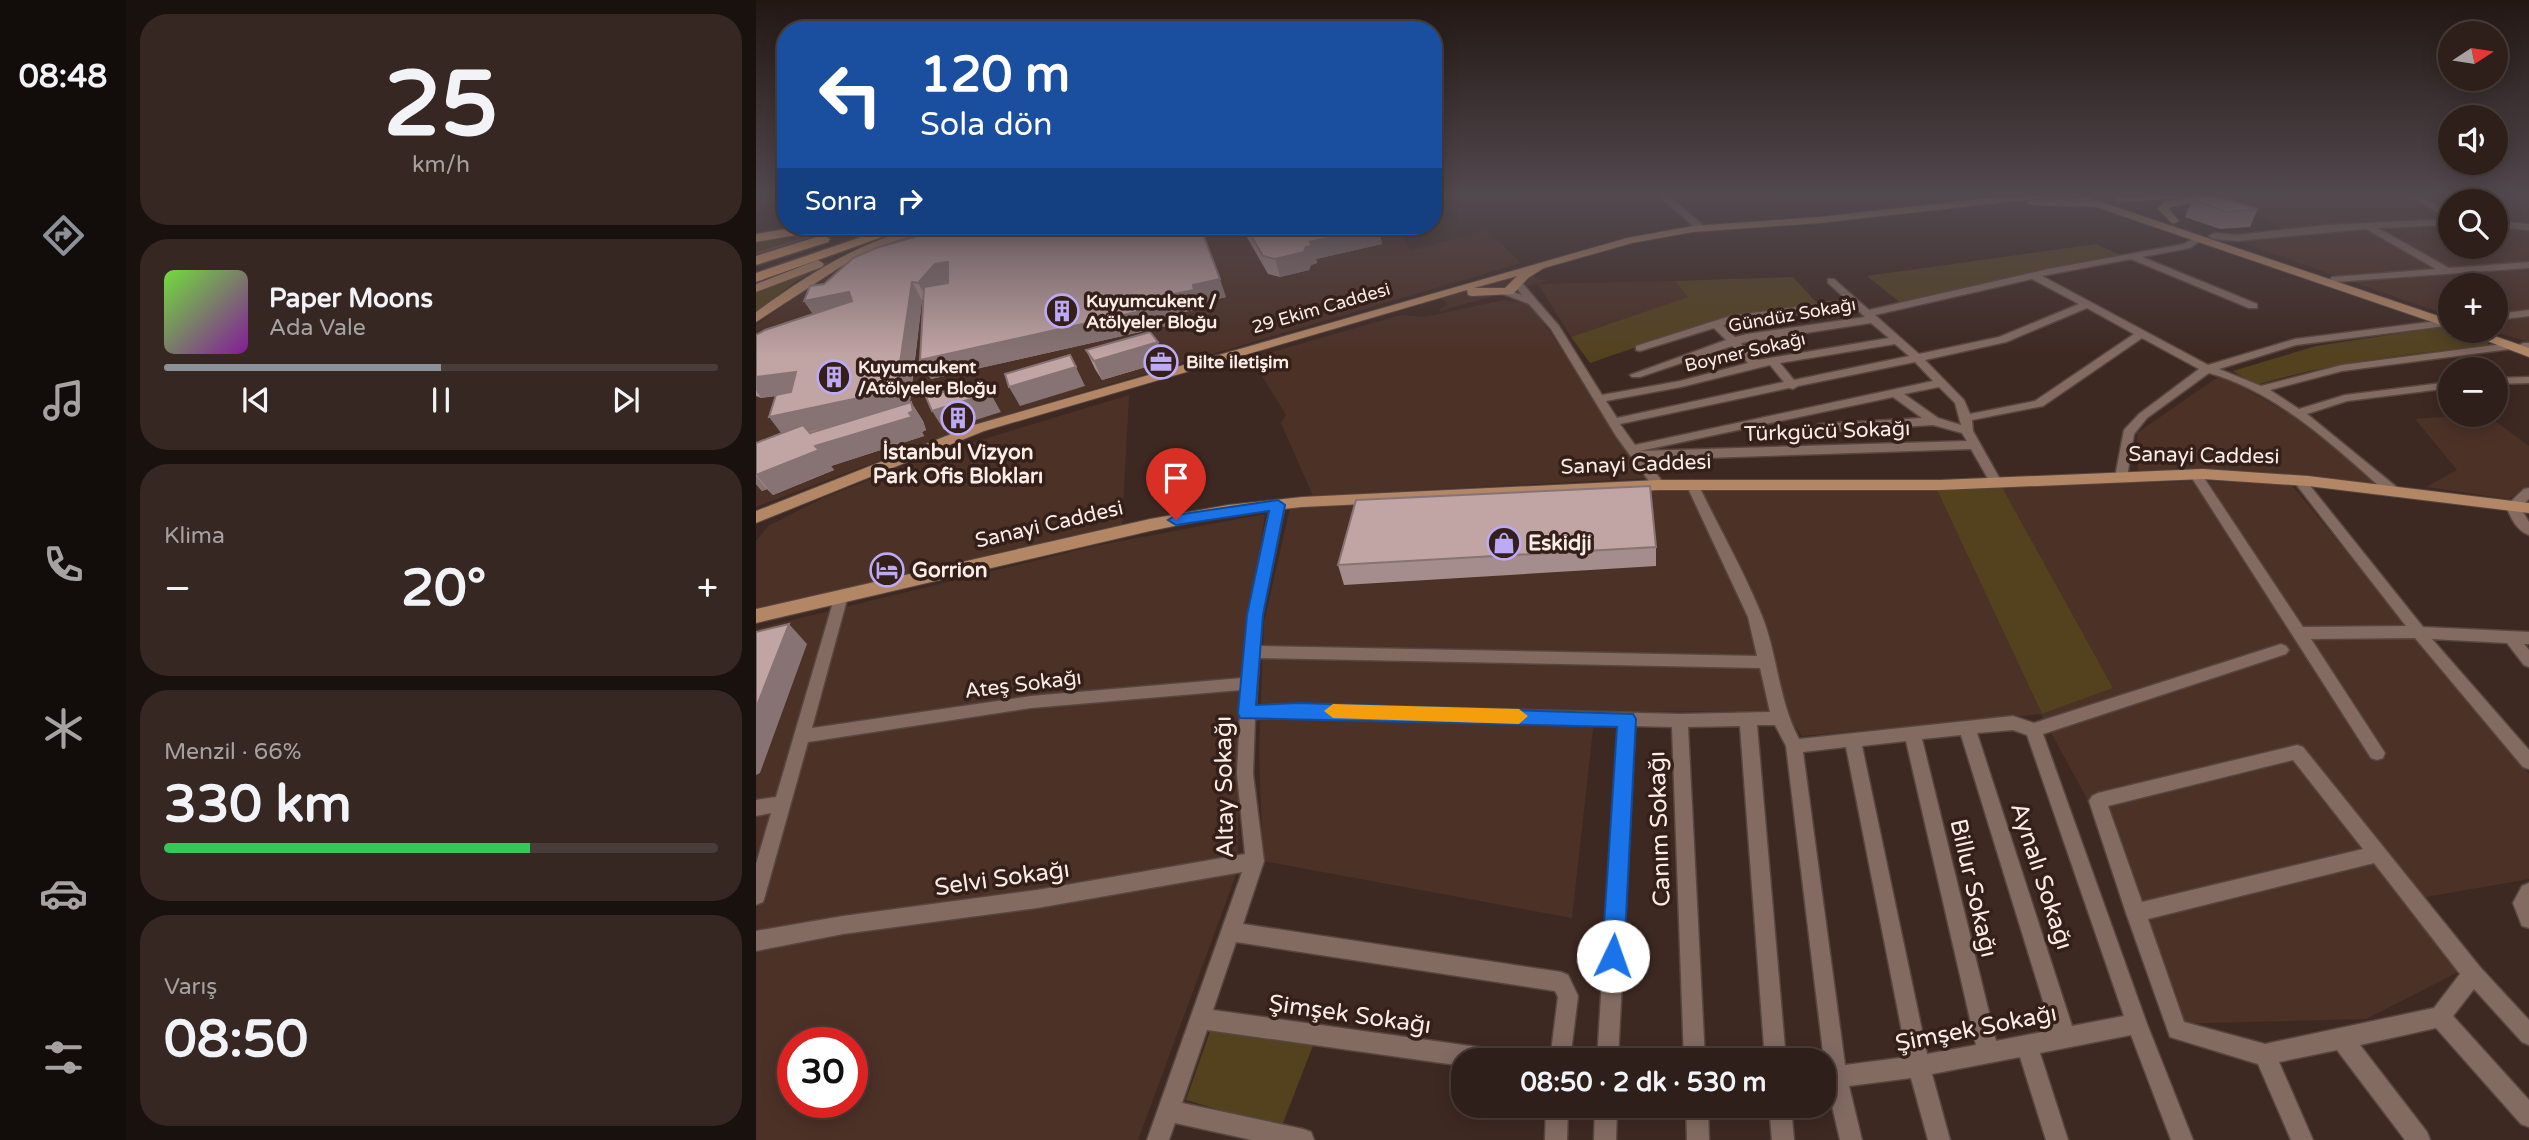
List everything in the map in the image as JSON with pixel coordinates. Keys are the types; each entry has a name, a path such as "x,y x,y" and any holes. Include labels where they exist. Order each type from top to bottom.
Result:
{"highway":[{"path":"756,261 797,248"},
{"path":"756,267 817,248"},
{"path":"756,278 842,248"}],"main road":[{"path":"756,288 858,248"},
{"path":"756,318 820,271 848,256 871,248"},
{"path":"1499,285 1607,248"},
{"path":"1499,285 1520,285 1523,276 1533,270 1622,248"},
{"path":"2229,248 2438,319"},
{"path":"2255,248 2438,318"},
{"name":"29 Ekim Caddesi","path":"756,517 979,428 1436,296 1499,285"},
{"name":"Sanayi Caddesi","path":"756,616 1150,525 1228,510 1278,505 1659,485 1940,485 2196,475 2299,480 2521,507"},
{"name":"29 Ekim Caddesi","path":"756,525 831,486"}],"street":[{"name":"Gündüz Sokağı","path":"1636,375 1734,342 1872,316 2034,276 2176,248"},
{"path":"2407,248 2449,272"},
{"path":"2133,257 2253,306"},
{"path":"2336,279 2529,265"},
{"path":"2034,276 2207,369 2224,372 2258,390 2341,446 2394,492"},
{"path":"1831,281 1898,340 1960,402 1967,431 1995,481"},
{"path":"1499,285 1533,302"},
{"path":"1520,285 1576,358 1613,422 1659,485"},
{"path":"1640,348 1715,323 1857,302"},
{"path":"1613,422 2002,340 2086,306"},
{"path":"2508,316 2529,313"},
{"path":"1715,323 1756,364"},
{"path":"2121,477 2128,433 2143,416 2207,369 2295,342 2438,323"},
{"path":"1966,418 2039,404 2141,334"},
{"name":"Boyner Sokağı","path":"1599,399 1681,384 1756,364 1898,340"},
{"path":"2258,390 2342,368 2524,348"},
{"path":"1773,361 1793,386"},
{"path":"2508,381 2529,380"},
{"path":"1636,453 1941,383"},
{"path":"1681,384 1694,406"},
{"path":"2297,414 2319,404 2345,398 2438,386"},
{"path":"1895,393 1934,421 1967,431"},
{"path":"1809,412 1819,428 1826,451"},
{"path":"1819,428 1934,421"},
{"name":"Türkgücü Sokağı","path":"1636,453 1826,451 1974,445"},
{"path":"2196,475 2376,754"},
{"path":"2299,480 2418,632 2529,762"},
{"path":"1692,484 1755,617 1780,718 1794,746 1827,1048"},
{"path":"2529,492 2521,507 2519,520 2529,530"},
{"name":"Altay Sokağı","path":"1158,1140 1255,862 1245,774 1247,713 1255,615 1278,505"},
{"path":"756,896 841,596"},
{"path":"2299,633 2418,632 2529,638"},
{"path":"2511,638 2529,660"},
{"path":"1794,746 1968,730 2014,723 2034,730 2281,650"},
{"path":"1253,652 1768,662"},
{"name":"Ateş Sokağı","path":"801,736 1031,702 1251,683"},
{"path":"1247,713 1313,710 1680,721 1780,718"},
{"path":"1608,1048 1627,719"},
{"path":"1748,719 1775,1048"},
{"name":"Canım Sokağı","path":"1680,721 1694,1048"},
{"name":"Aynalı Sokağı","path":"1968,730 2066,1038"},
{"path":"2034,730 2137,1024 2182,1140"},
{"name":"Billur Sokağı","path":"1913,735 1988,1053"},
{"path":"1853,740 1919,1066 1939,1140"},
{"path":"2473,974 2440,1017 2265,1055 2177,1030 2098,801 2297,752 2473,974 2529,1035"},
{"path":"756,808 782,803"},
{"path":"2135,914 2378,854"},
{"name":"Selvi Sokağı","path":"756,941 843,925 1037,899 1255,862"},
{"path":"2529,892 2522,903 2529,919"},
{"path":"1230,932 1561,982 1568,996 1562,1048"},
{"path":"2440,1017 2529,1116"},
{"name":"Şimşek Sokağı","path":"1200,1019 1451,1054"},
{"name":"Şimşek Sokağı","path":"1836,1077 1919,1066 2137,1024"},
{"path":"2342,1039 2419,1140"},
{"path":"2027,1046 2057,1140"},
{"path":"2265,1055 2302,1140"},
{"path":"1836,1096 1851,1140"},
{"path":"1169,1111 1303,1140"},
{"path":"1556,1140 1557,1118"},
{"path":"1605,1140 1606,1118"},
{"path":"1697,1118 1698,1140"},
{"path":"1781,1118 1783,1140"}],"shaded area":[{"path":"756,248 788,248 756,258"},
{"path":"885,248 1506,248 1521,263 979,423 756,507 756,325 848,259"},
{"path":"2066,248 2105,248 2122,256 1902,304 1867,276"},
{"path":"2258,248 2438,248 2438,259 2508,259 2508,248 2529,248 2529,342 2508,336 2508,273 2438,273 2438,312"},
{"path":"833,260 795,282 756,312 756,290"},
{"path":"1533,265 1536,267 1528,270 1538,280 1549,280 1441,311 1438,309 1448,305 1438,295 1426,295"},
{"path":"1793,277 1818,304 1718,319 1590,363 1571,337 1688,297 1675,281"},
{"path":"1675,281 1689,297 1571,337 1538,284"},
{"path":"1504,300 1531,304 1648,478 1313,496 1281,423 1286,415 1251,358 1401,315 1424,317"},
{"path":"2438,327 2438,343 2489,345 2342,365 2256,385 2233,371 2316,346"},
{"path":"2221,375 2314,428 2381,487 2201,472 2138,470 2137,433"},
{"path":"1129,395 1122,528 756,612 756,541 768,526 823,498 941,452"},
{"path":"2438,417 2438,427 2503,427 2529,446 2529,488 2508,499 2426,487 2457,470 2415,419"},
{"path":"2195,481 2290,483 2529,774 2529,879 2420,898 2474,964 2366,1019 2166,1024 2086,797 2041,714 1802,736 1785,711 1595,712 1572,918 1263,861 1259,752 1264,622 1290,508 1675,490 1937,490 2042,714 2113,688 2002,487"},
{"path":"2002,487 2113,688 2042,714 1937,490"},
{"path":"1265,514 1242,678 1237,872 1138,1140 756,1140 756,629 1095,546"},
{"path":"1212,1026 1314,1043 1281,1128 1186,1100"}],"building":[{"path":"876,248 1208,248 1220,279 1193,285 1194,290 1170,295 1173,304 920,360 924,287 948,283 948,262 935,264 918,283 912,282 896,390 769,417 776,395 791,392 796,372 756,377 756,335 852,301 849,292 804,301 810,286 824,284 853,258"},
{"path":"1258,248 1306,248 1304,252 1275,259 1263,256"},
{"path":"1150,332 1158,342 1094,361 1086,350"},
{"path":"1070,355 1076,367 1009,387 1005,374"},
{"path":"983,380 990,393 932,411 926,397"},
{"path":"911,402 913,411 909,413 912,417 815,446 819,450 756,475 756,443 803,425 810,433"},
{"name":"Eskidji","path":"1650,486 1656,547 1338,565 1356,500"},
{"path":"789,624 756,708 756,632"}],"waterway":[{"path":"756,254 774,248"}],"slow traffic":[{"path":"1333,711 1519,716"}],"place":[{"name":"Kuyumcukent / Atölyeler Bloğu","path":"1062,311"},
{"name":"Bilte iletişim","path":"1161,362"},
{"name":"Kuyumcukent /Atölyeler Bloğu","path":"834,377"},
{"name":"İstanbul Vizyon Park Ofis Blokları","path":"958,418"},
{"name":"Eskidji","path":"1504,543"},
{"name":"Gorrion","path":"887,570"}],"route":[{"path":"1176,520 1228,510 1278,505 1255,615 1252,678 1247,713 1299,710 1627,719 1613,956"}]}
